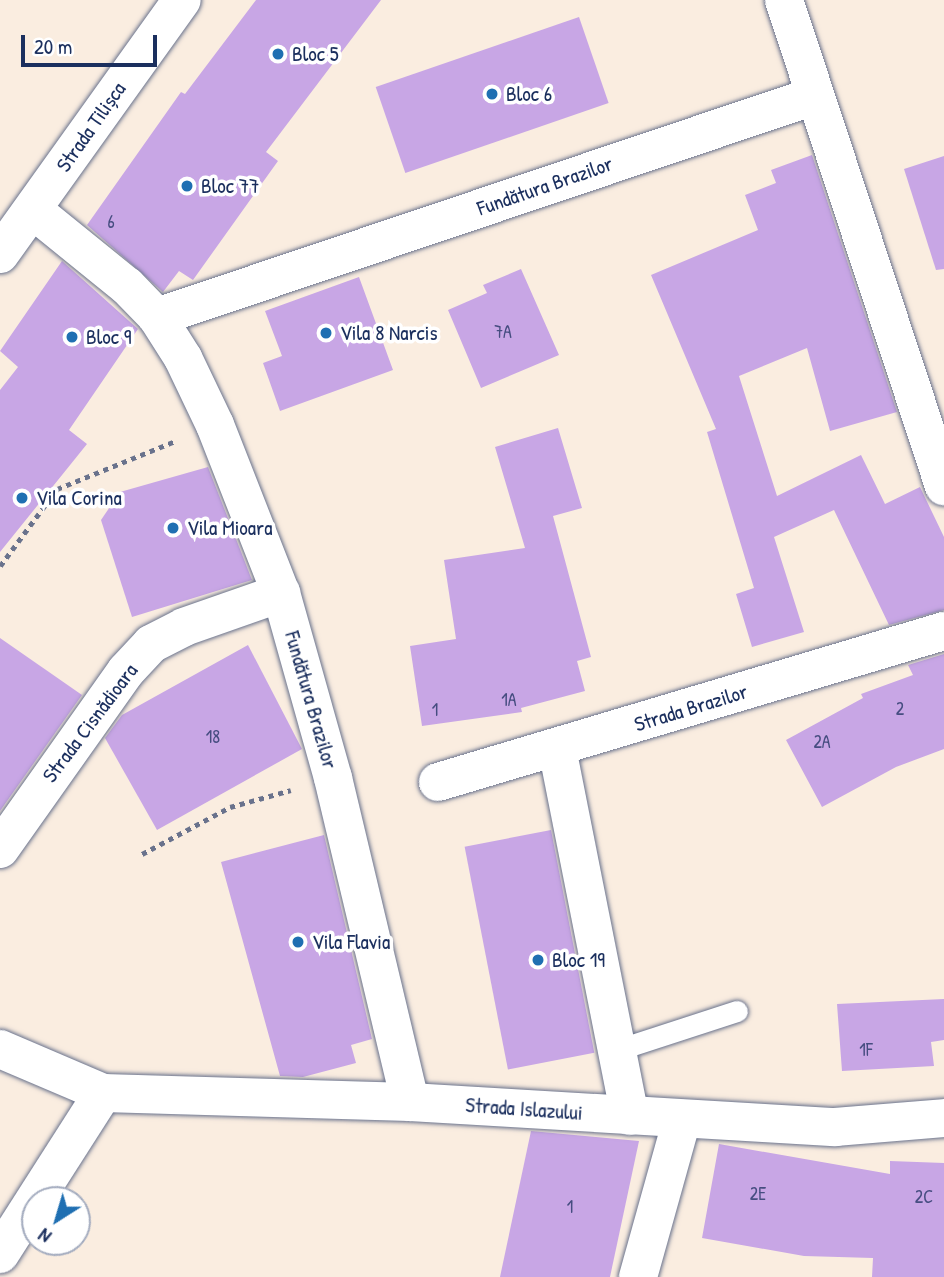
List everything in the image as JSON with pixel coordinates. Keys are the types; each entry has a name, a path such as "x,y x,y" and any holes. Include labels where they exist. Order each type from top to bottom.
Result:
{"street":[{"name":"Strada Tilișca","path":"0,254 182,0"},
{"path":"783,0 944,486"},
{"name":"Fundătura Brazilor","path":"158,317 814,96"},
{"name":"Fundătura Brazilor","path":"33,210 127,286 158,317 183,358 215,425 281,593 333,778 410,1101"},
{"name":"Strada Cisnădioara","path":"0,849 125,671 151,645 184,626 281,593"},
{"name":"Strada Brazilor","path":"438,782 944,631"},
{"path":"557,748 630,1116"},
{"name":"Strada Islazului","path":"0,1049 103,1093 410,1101 835,1127 944,1118"},
{"path":"0,1254 103,1093"},
{"path":"638,1277 682,1119"}],"lane":[{"path":"617,1050 737,1012"}],"path":[{"path":"0,566 57,489 215,425"},
{"path":"142,853 230,807 333,778"}],"building":[{"path":"256,0 381,0 266,152 278,161 193,280 179,271 163,292 87,225 181,92 185,94"},
{"name":"Bloc 6","path":"579,17 609,103 405,173 376,87"},
{"path":"812,155 897,412 830,431 807,348 739,376 777,496 861,455 885,504 920,487 944,537 944,610 889,625 834,510 774,537 804,632 752,647 736,594 754,588 707,432 716,429 651,275 758,230 745,195 776,183 771,170"},
{"path":"944,156 944,269 936,270 904,169"},
{"path":"62,261 138,329 69,430 87,444 0,552 0,390 18,367 0,351"},
{"path":"521,269 559,355 481,388 448,310 487,293 483,285"},
{"name":"Vila 8 Narcis","path":"359,277 393,370 280,411 263,363 282,356 265,311"},
{"path":"558,428 582,508 553,516 591,657 577,661 585,691 521,708 522,712 422,726 410,646 456,639 444,560 525,548 495,447"},
{"name":"Vila Mioara","path":"208,467 252,580 132,617 101,520 120,492"},
{"path":"0,638 82,695 0,811"},
{"path":"248,645 302,749 157,830 105,738 122,715"},
{"path":"944,654 944,749 896,767 822,807 786,740 863,698 861,694 913,675 908,665"},
{"name":"Bloc 19","path":"551,830 594,1053 508,1070 465,847"},
{"name":"Vila Flavia","path":"324,835 372,1039 351,1045 356,1063 303,1077 280,1076 221,862"},
{"path":"944,999 944,1040 931,1042 934,1066 842,1071 837,1004"},
{"path":"531,1131 639,1141 610,1277 500,1277"},
{"path":"719,1144 890,1174 890,1161 944,1163 944,1277 872,1277 873,1258 804,1256 702,1238"}],"place":[{"name":"Bloc 5","path":"278,54"},
{"name":"Bloc 6","path":"492,94"},
{"name":"Bloc 77","path":"187,186"},
{"name":"Vila 8 Narcis","path":"326,333"},
{"name":"Bloc 9","path":"72,337"},
{"name":"Vila Corina","path":"22,498"},
{"name":"Vila Mioara","path":"173,528"},
{"name":"Vila Flavia","path":"298,942"},
{"name":"Bloc 19","path":"538,960"}]}
